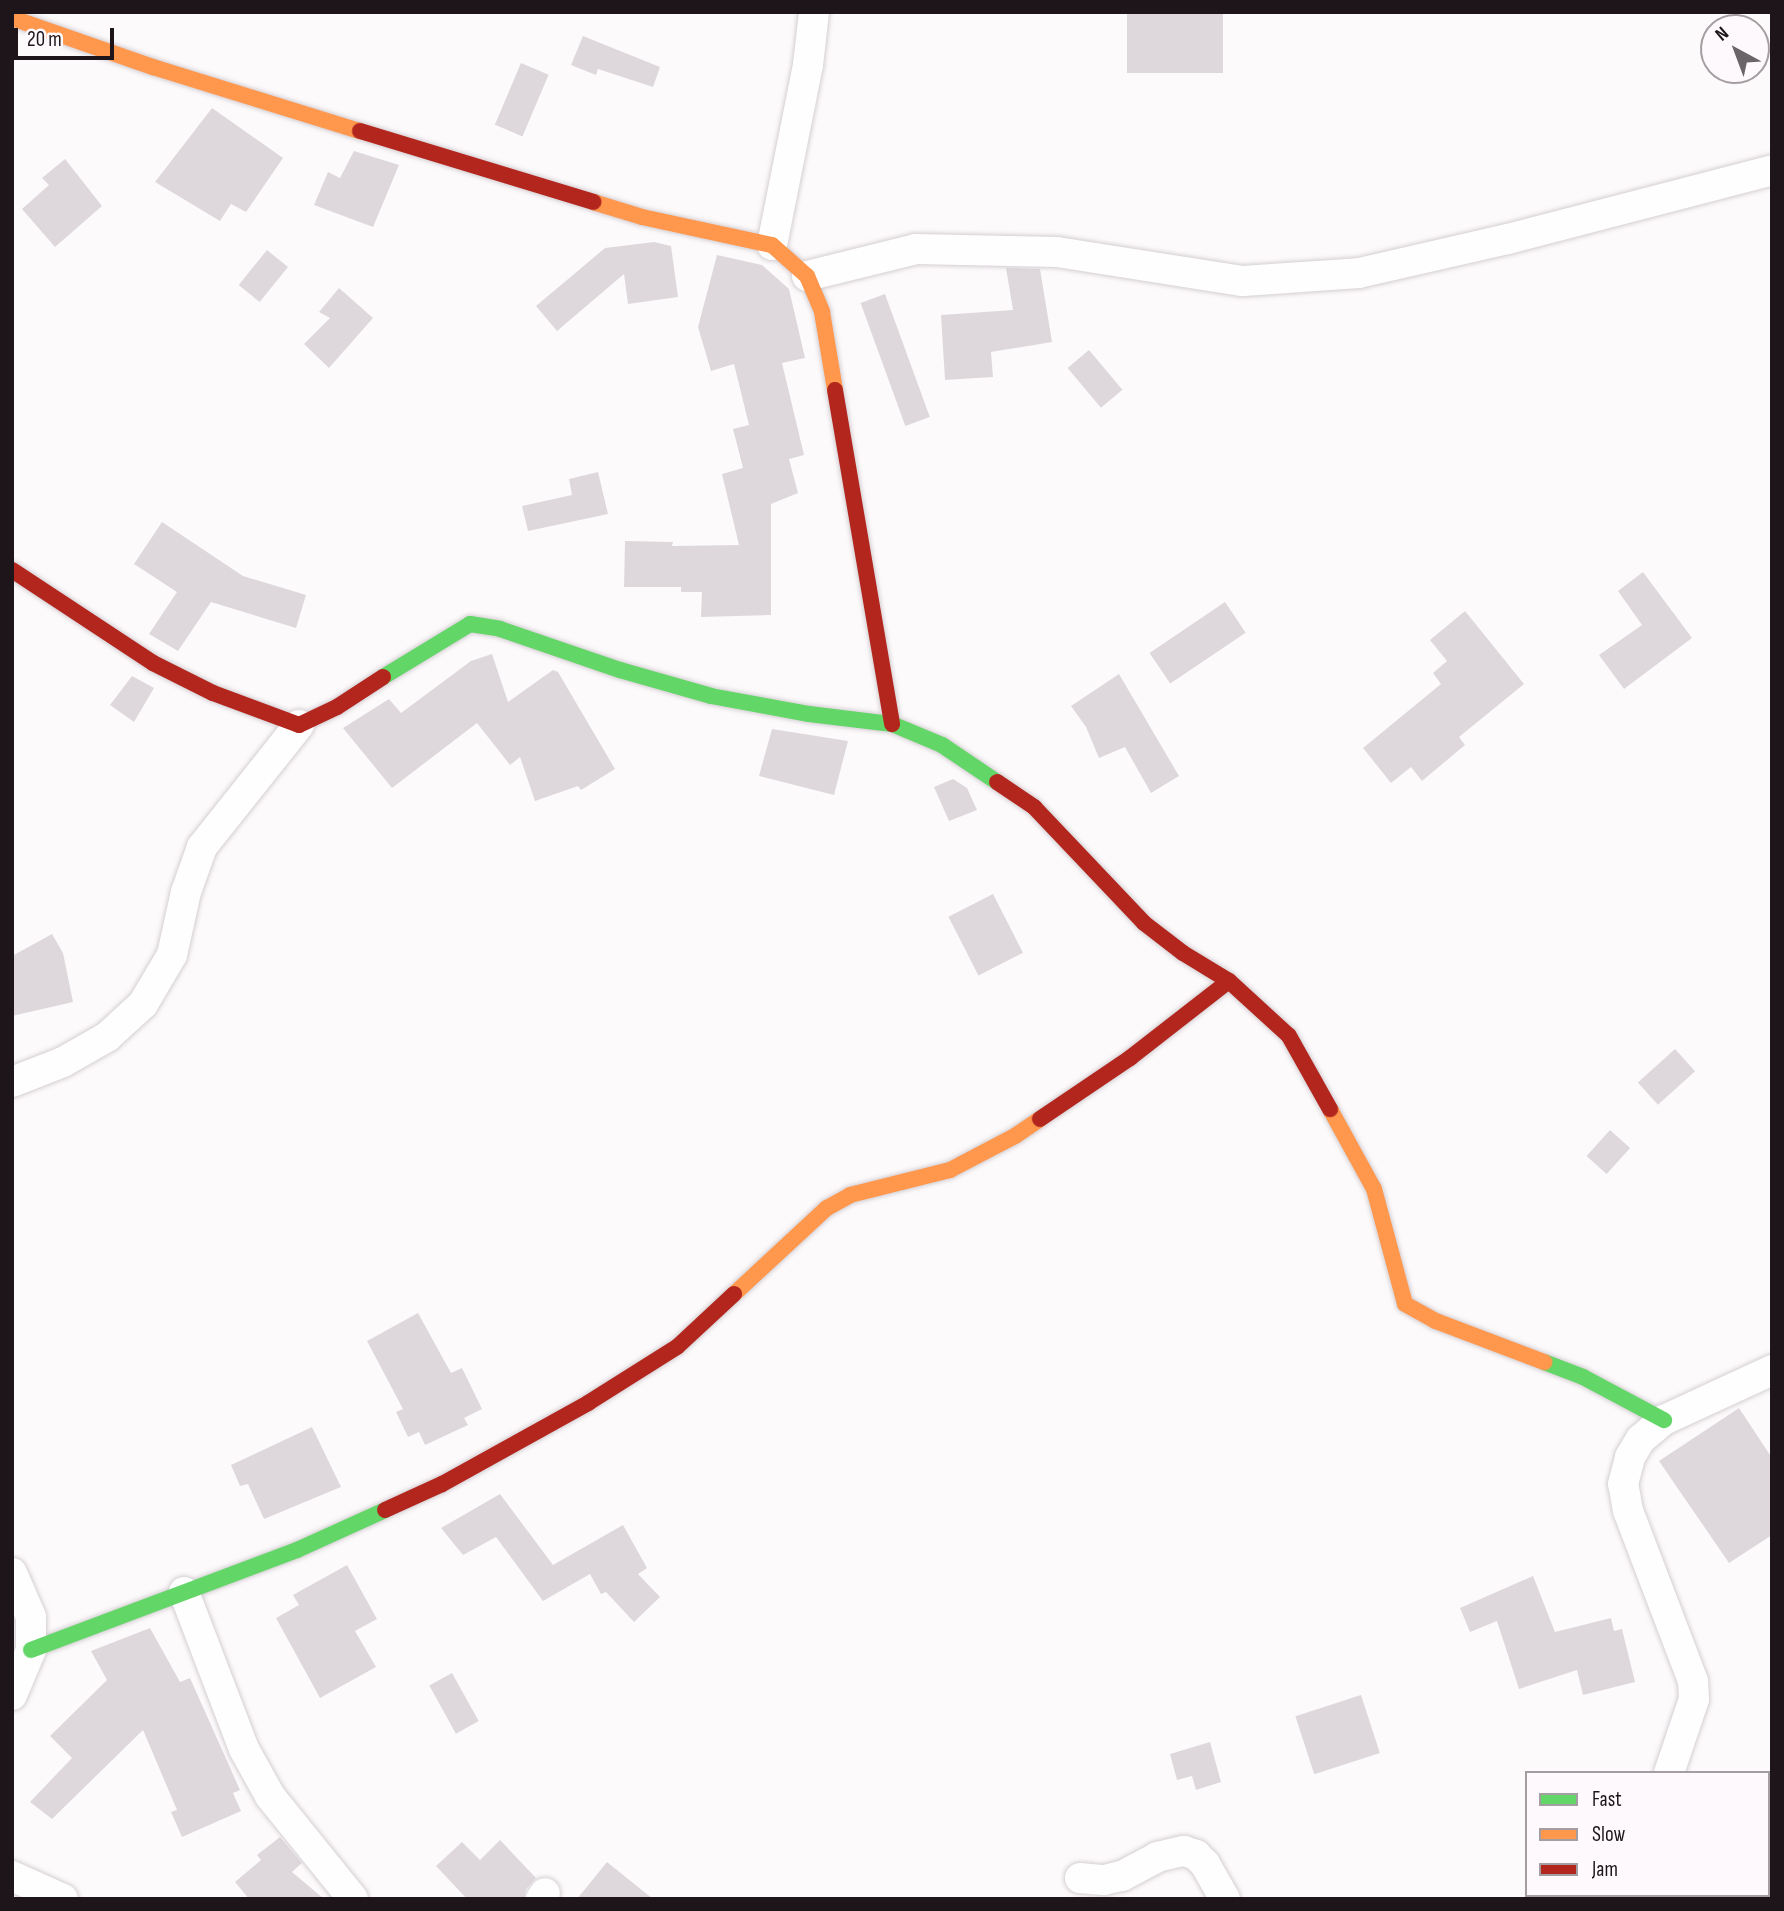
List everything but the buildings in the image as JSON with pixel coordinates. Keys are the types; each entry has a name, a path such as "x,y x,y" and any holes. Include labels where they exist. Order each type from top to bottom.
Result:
{"street":[{"path":"772,245 808,65 814,12"},
{"path":"12,18 166,71 642,217 772,245 807,276 822,312 892,724"},
{"path":"807,276 916,249 1057,252 1243,281 1359,273 1508,239 1772,170"},
{"path":"12,570 153,663 213,694 262,714 299,725"},
{"path":"12,1082 63,1062 107,1037 143,1004 172,955 186,892 202,847 299,725 337,707 435,643 470,624 500,629 620,670 711,696 809,714 892,724 942,746 1034,807 1144,923 1183,953 1229,981 1289,1036 1374,1189 1405,1304 1436,1321 1583,1377 1664,1420"},
{"path":"31,1650 297,1550 442,1484 588,1403 677,1347 827,1208 850,1195 950,1170 1014,1136 1130,1058 1229,981"},
{"path":"1670,1771 1694,1699 1693,1681 1628,1511 1623,1484 1636,1448 1664,1420 1772,1370"},
{"path":"12,1573 31,1618 31,1650 12,1695"},
{"path":"184,1591 244,1749 270,1797 353,1899"},
{"path":"1080,1878 1104,1880 1122,1876 1157,1857 1184,1851 1196,1855 1205,1864 1225,1899"},
{"path":"12,1876 63,1899"}],"traffic: fast":[{"path":"383,677 470,624 500,629 620,670 711,696 809,714 892,724 942,745 997,782"},
{"path":"1544,1362 1583,1377 1664,1420"},
{"path":"31,1650 297,1550 385,1510"}],"traffic: slow":[{"path":"12,18 153,67 360,131"},
{"path":"593,202 642,217 772,245 807,276 822,312 835,390"},
{"path":"1330,1109 1374,1189 1405,1304 1436,1321 1544,1362"},
{"path":"734,1294 827,1208 850,1195 950,1170 1015,1136 1040,1119"}],"traffic: jam":[{"path":"360,131 593,202"},
{"path":"835,390 892,724"},
{"path":"12,570 153,663 213,693 299,725 337,707 383,677"},
{"path":"997,782 1034,807 1144,923 1183,953 1229,981 1289,1036 1330,1109"},
{"path":"1040,1119 1130,1058 1229,981"},
{"path":"385,1510 442,1484 588,1403 677,1347 734,1294"}]}
